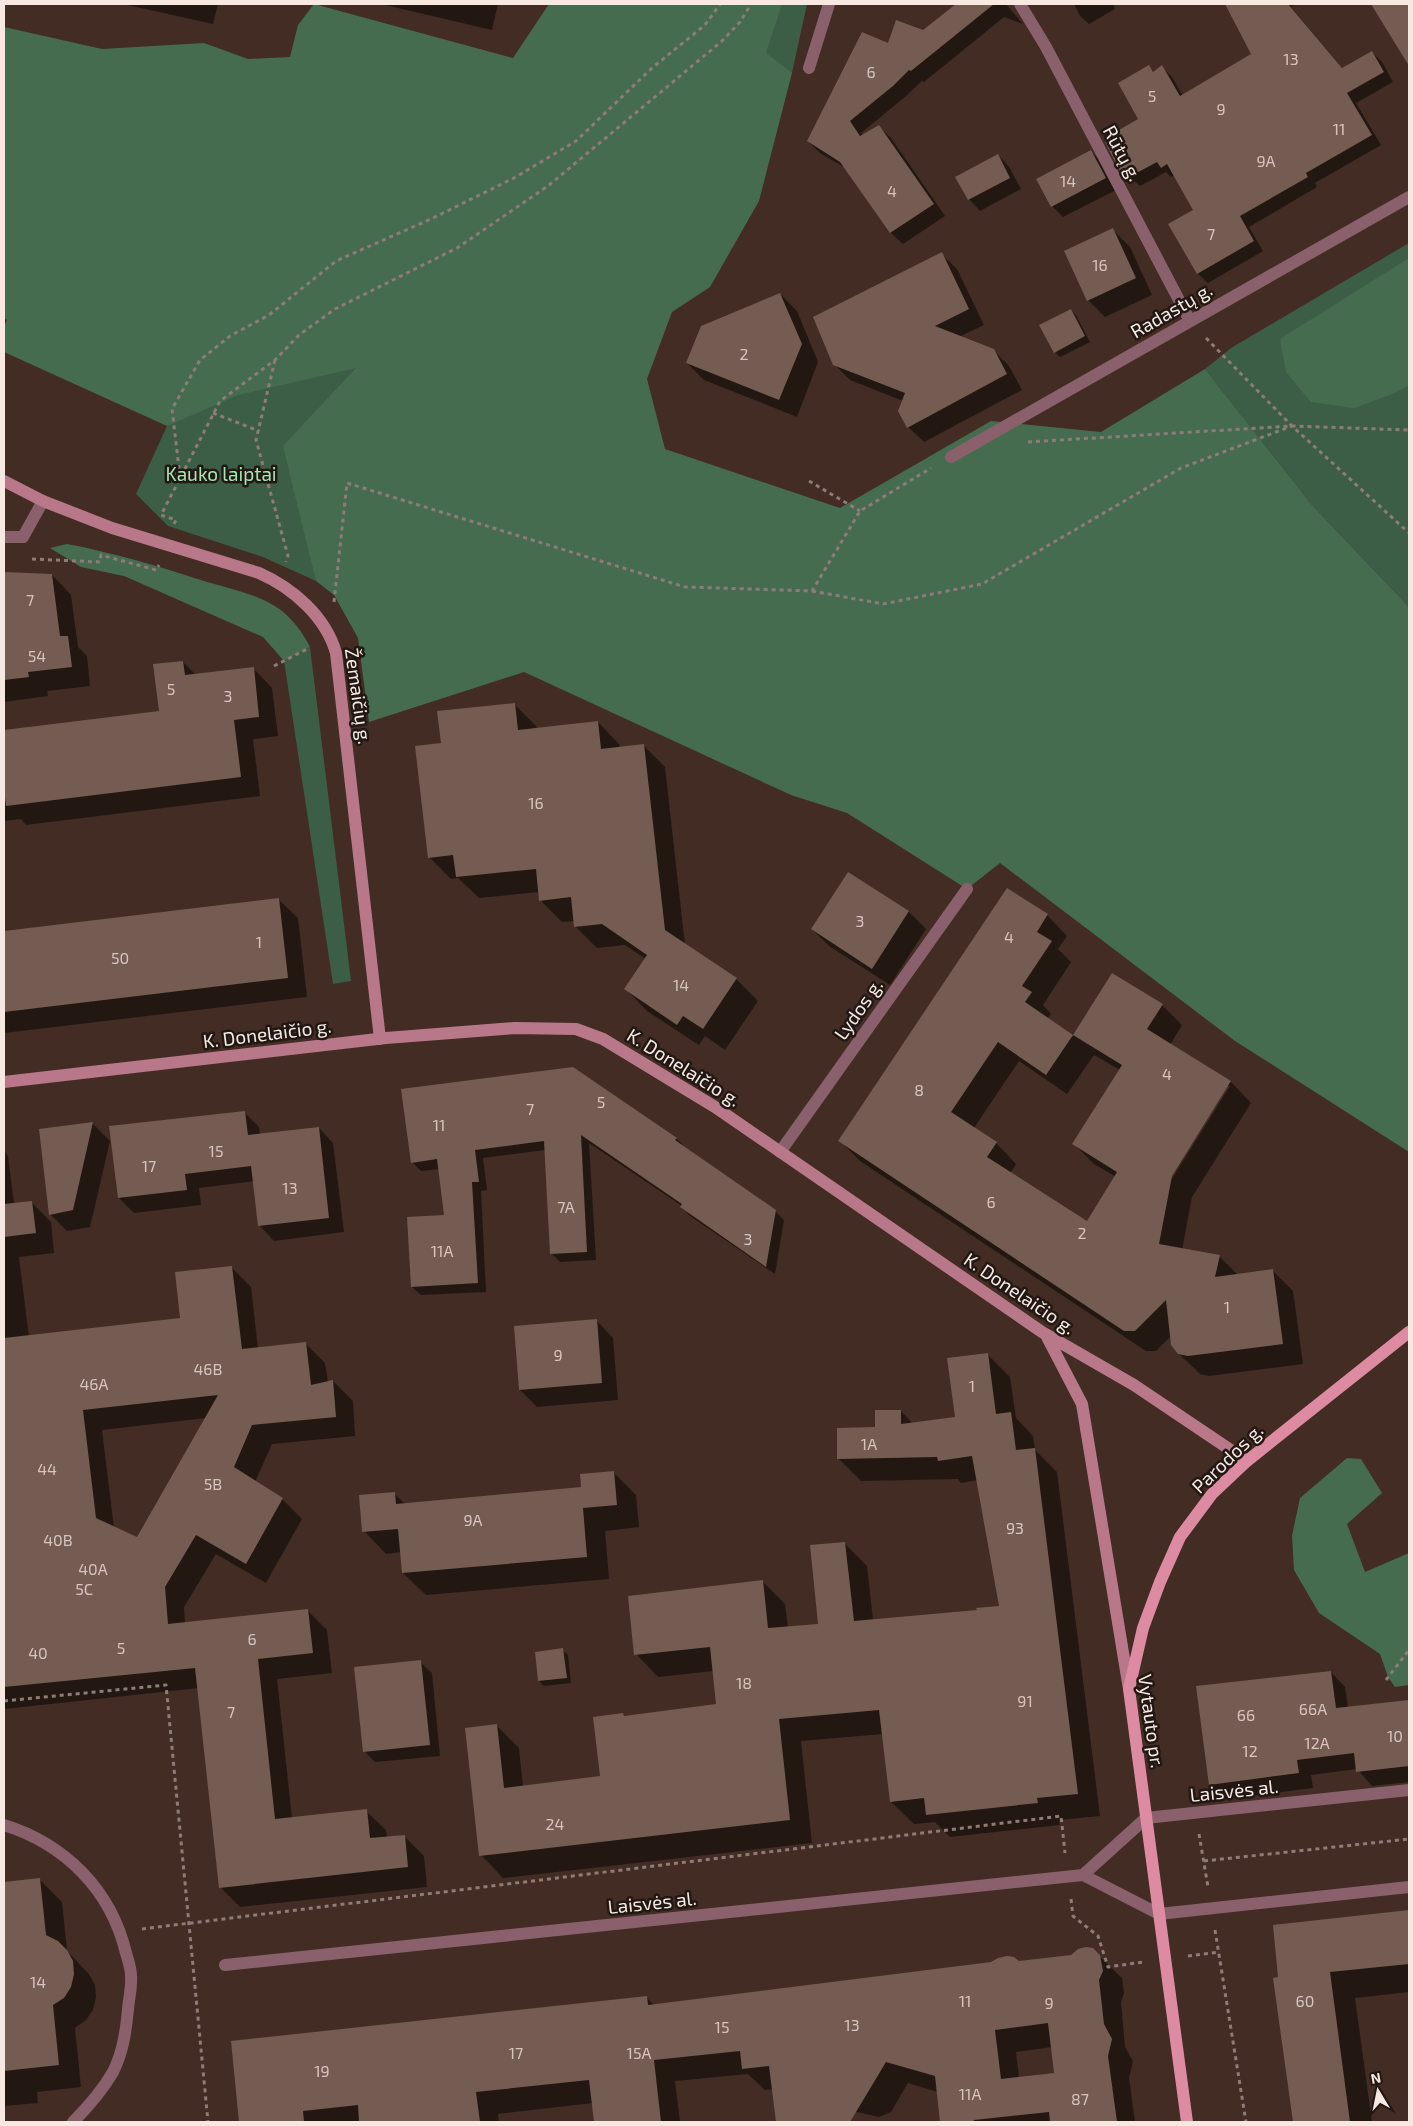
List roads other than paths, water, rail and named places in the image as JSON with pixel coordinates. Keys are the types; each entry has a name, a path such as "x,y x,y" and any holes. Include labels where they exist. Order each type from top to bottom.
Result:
{"main road":[{"name":"Parodos g.","path":"1129,1689 1143,1628 1160,1582 1180,1537 1212,1494 1247,1460 1409,1332"},
{"name":"Vytauto pr.","path":"1129,1689 1187,2122"}],"street":[{"path":"809,68 829,4"},
{"name":"Rūtų g.","path":"1020,4 1046,47 1190,321"},
{"name":"Radastų g.","path":"951,456 1409,197"},
{"name":"Žemaičių g.","path":"4,481 43,501 112,528 259,573 277,582 321,620 330,636 336,653 380,1039"},
{"path":"4,537 22,537 43,501"},
{"name":"Lydos g.","path":"780,1152 967,889"},
{"name":"K. Donelaičio g.","path":"4,1082 380,1039 514,1028 576,1029 603,1039 715,1106 1046,1335 1134,1385 1247,1460"},
{"name":"Vytauto pr.","path":"1046,1335 1082,1404 1129,1689"},
{"name":"Laisvės al.","path":"1146,1818 1409,1790"},
{"path":"1146,1818 1083,1875 1159,1914 1409,1887"},
{"path":"4,1825 35,1836 63,1854 92,1882 107,1902 121,1931 131,1975 126,2039 113,2071 94,2100 73,2122"},
{"name":"Laisvės al.","path":"225,1966 1083,1875"}],"park label":[{"name":"Kauko laiptai","path":"221,473"}]}
